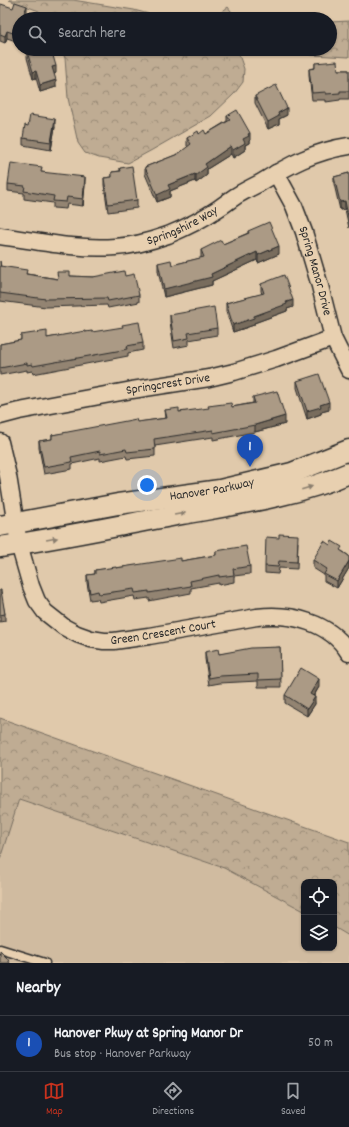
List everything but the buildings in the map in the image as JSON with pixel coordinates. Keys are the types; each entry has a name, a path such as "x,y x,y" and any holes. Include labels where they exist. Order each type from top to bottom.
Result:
{"street":[{"name":"Springshire Way","path":"0,236 71,246 115,247 135,244 169,234 198,220 293,163 334,148 349,146"},
{"name":"Spring Manor Drive","path":"276,173 294,206 304,232 320,286 332,338 349,370"},
{"name":"Springcrest Drive","path":"0,416 19,411 132,390 208,378 234,372 276,360 332,338"},
{"name":"Green Crescent Court","path":"0,442 8,476 8,525 10,546 31,586 37,601 45,612 64,627 91,639 114,641 257,617 277,616 300,619 322,628 338,640 349,653"},
{"name":"Hanover Parkway","path":"8,525 118,504 220,490 292,472 349,450"},
{"name":"Hanover Parkway","path":"10,546 253,501 293,492 338,478 349,473"}],"lane":[{"path":"0,950 27,960 45,963"}],"shaded area":[{"path":"19,799 224,868 301,909 301,951 337,951 337,929 349,936 349,963 0,963 0,859"}],"green space":[{"path":"9,0 73,0 141,12 40,12"},
{"path":"228,7 232,12 221,12"},
{"path":"349,21 349,57 330,56 337,56 337,22"},
{"path":"64,56 239,56 244,69 243,82 234,94 211,116 128,163 99,158 85,153 78,143 68,98"},
{"path":"0,718 349,842 349,936 337,929 337,879 301,879 301,909 224,868 19,799 0,859"}],"place":[{"name":"Hanover Pkwy at Spring Manor Dr","path":"250,467"}]}
